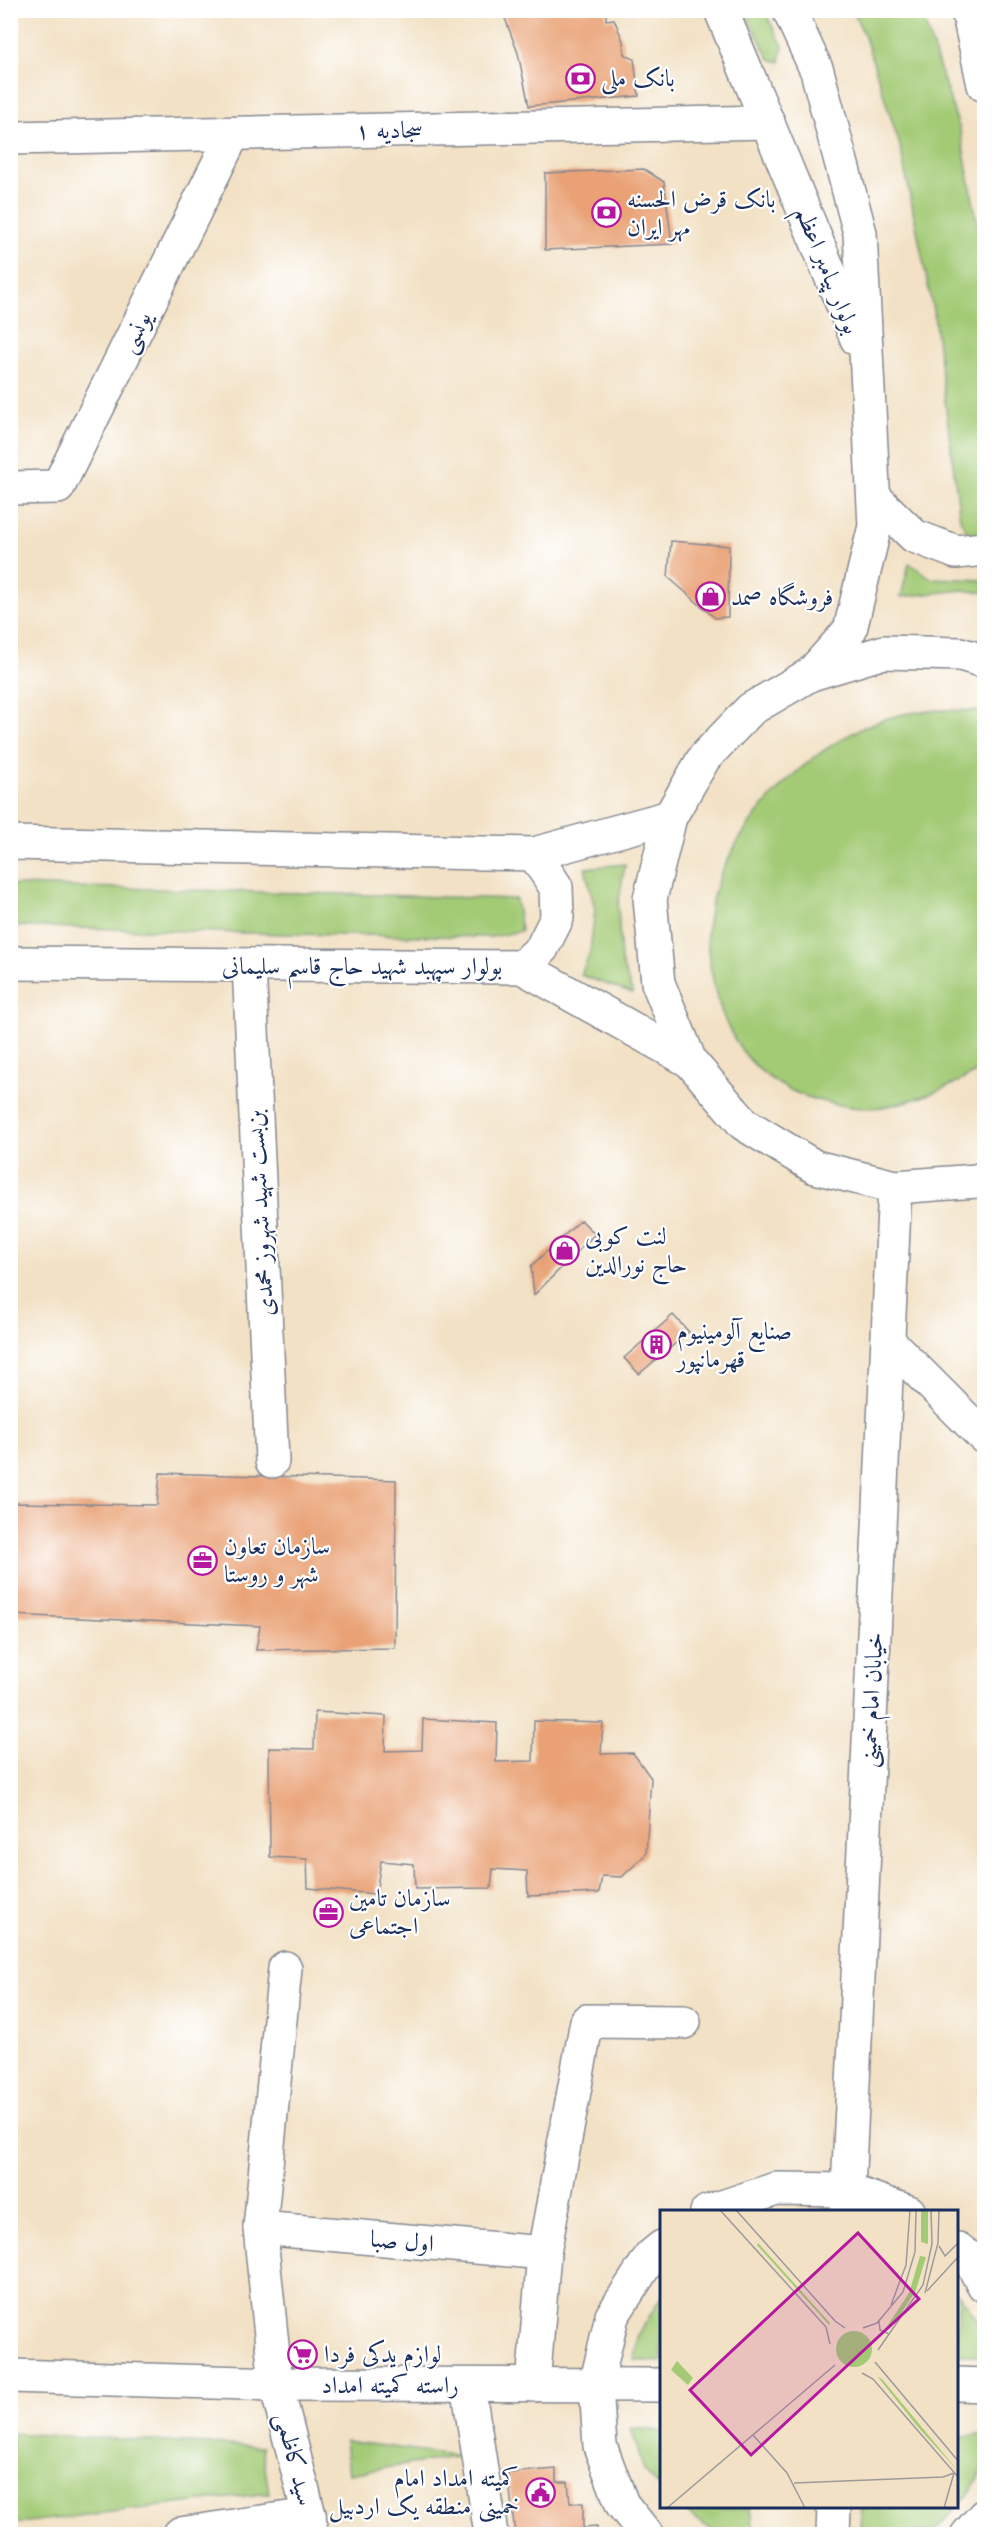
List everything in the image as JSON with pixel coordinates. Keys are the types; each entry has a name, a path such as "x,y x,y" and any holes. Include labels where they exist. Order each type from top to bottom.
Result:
{"main road":[{"name":"بولوار پیامبر اعظم","path":"721,10 866,363"},
{"name":"بولوار پیامبر اعظم","path":"789,10 817,71 860,233 875,526 850,630 811,674"},
{"path":"968,10 984,85"},
{"name":"سجادیه ۱","path":"10,138 768,122"},
{"name":"یونسی","path":"10,488 58,487 232,134"},
{"path":"874,497 914,537 956,552 984,549"},
{"path":"984,661 960,654 884,652 811,674 752,709 704,758 670,818 650,899 658,983 690,1061 744,1124 814,1167 895,1187 977,1181 984,1178"},
{"path":"10,843 534,854 670,818"},
{"path":"522,967 542,948 557,918 556,887 534,854"},
{"name":"بولوار سپهبد شهید حاج قاسم سلیمانی","path":"10,963 522,967 690,1061"},
{"name":"بن‌بست شهید شهروز محمدی","path":"249,965 272,1461"},
{"name":"خیابان امام خمینی","path":"847,2201 895,1187"},
{"path":"888,1341 984,1437"},
{"path":"276,2384 260,2228 285,1968"},
{"path":"533,2385 544,2253 587,2021 684,2022"},
{"path":"713,2210 776,2189 898,2210"},
{"name":"اول صبا","path":"260,2228 544,2253"},
{"path":"646,2535 622,2504 600,2446 596,2385 612,2316 651,2256 660,2249"},
{"path":"959,2250 968,2257 984,2285"},
{"name":"راسته کمیته امداد","path":"10,2376 276,2384 660,2385"},
{"name":"سید کاظمی","path":"276,2384 310,2525"},
{"path":"959,2384 984,2385"},
{"path":"468,2385 491,2535"},
{"path":"833,2535 834,2509"},
{"path":"968,2535 984,2516"},
{"path":"180,2535 310,2525"}],"green space":[{"path":"744,11 764,11 783,46 780,62 770,59"},
{"path":"853,11 921,11 960,130 984,259 984,534 977,538 966,530 960,519 934,315 900,146 865,37"},
{"path":"909,563 931,578 984,580 984,593 962,590 901,597"},
{"path":"940,710 984,711 984,1068 938,1091 913,1100 880,1107 848,1107 802,1095 765,1075 738,1045 728,1027 720,1007 708,954 707,935 713,899 726,863 746,828 772,796 802,767 835,743 869,725 904,714"},
{"path":"625,864 618,906 621,961 633,994 581,975 590,952 595,909 585,868"},
{"path":"11,885 516,899 521,931 492,937 11,926"},
{"path":"959,2295 981,2328 984,2355 959,2355"},
{"path":"660,2299 660,2362 634,2360 637,2337"},
{"path":"631,2428 660,2431 660,2488 644,2470"},
{"path":"11,2433 262,2447 269,2493 12,2524"},
{"path":"984,2435 984,2466 971,2491 959,2505 959,2436"},
{"path":"345,2441 461,2456 349,2474"},
{"path":"680,2509 750,2509 753,2534 718,2534"},
{"path":"862,2509 955,2509 932,2534 859,2534"}],"building":[{"name":"بانک ملی","path":"512,10 606,10 606,20 614,19 623,41 624,54 634,59 639,96 529,106 518,53 503,13"},
{"name":"بانک قرض الحسنه مهر ایران","path":"644,169 664,182 672,244 545,250 545,173"},
{"name":"فروشگاه صمد","path":"671,541 729,546 728,617 715,618 668,577"},
{"name":"لنت کوبی حاج نورالدین","path":"581,1220 595,1234 534,1295 531,1266"},
{"name":"صنایع آلومینیوم قهرمانپور","path":"673,1315 689,1332 639,1374 624,1358"},
{"name":"سازمان تعاون شهر و روستا","path":"160,1473 396,1480 395,1648 256,1650 260,1626 10,1615 10,1503 157,1505"},
{"path":"315,1712 386,1716 385,1751 422,1750 423,1719 497,1723 496,1762 533,1761 534,1721 603,1723 601,1754 633,1753 651,1778 646,1854 622,1877 602,1876 599,1893 528,1896 527,1871 493,1869 491,1888 415,1889 414,1864 381,1861 376,1894 308,1888 307,1859 270,1857 269,1748 314,1749"},
{"name":"کمیته امداد امام خمینی منطقه یک اردبیل","path":"556,2469 556,2482 568,2482 570,2503 583,2503 583,2528 597,2527 597,2534 515,2534 508,2473"}],"place":[{"name":"بانک ملی","path":"580,78"},
{"name":"بانک قرض الحسنه مهر ایران","path":"606,213"},
{"name":"فروشگاه صمد","path":"710,597"},
{"name":"لنت کوبی حاج نورالدین","path":"564,1250"},
{"name":"صنایع آلومینیوم قهرمانپور","path":"656,1345"},
{"name":"سازمان تعاون شهر و روستا","path":"203,1560"},
{"name":"سازمان تامین اجتماعی","path":"328,1912"},
{"name":"لوازم یدکی فردا","path":"303,2354"},
{"name":"کمیته امداد امام خمینی منطقه یک اردبیل","path":"540,2492"}]}
